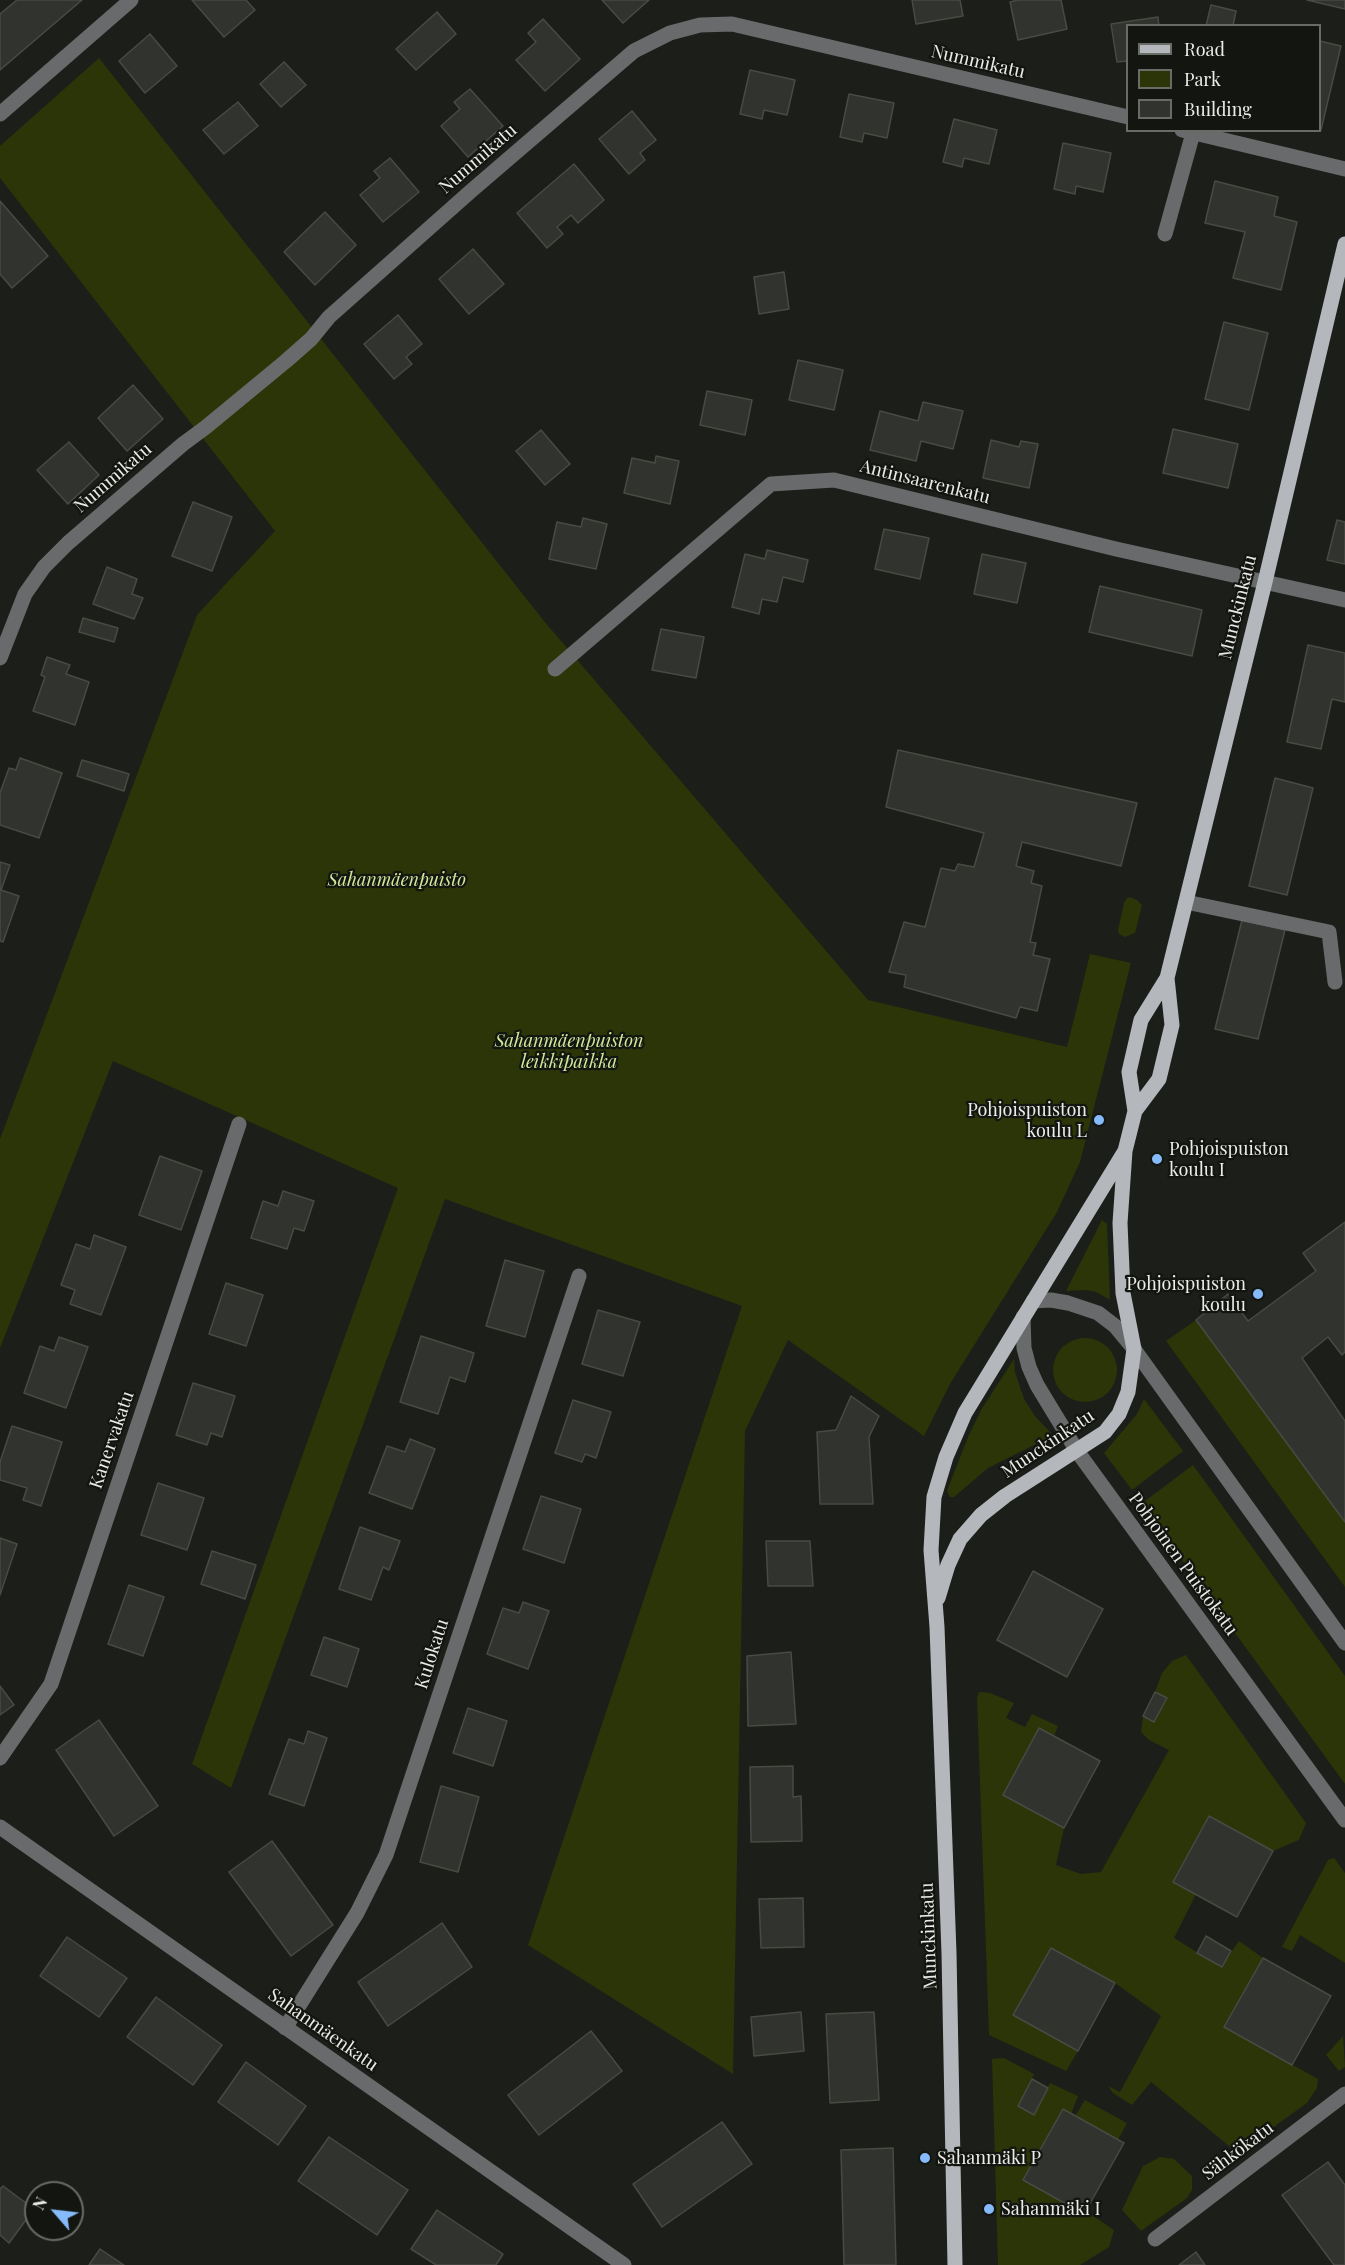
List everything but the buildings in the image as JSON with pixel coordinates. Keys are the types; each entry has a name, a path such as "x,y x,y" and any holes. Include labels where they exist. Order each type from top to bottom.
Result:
{"main road":[{"name":"Munckinkatu","path":"1135,1112 1129,1072 1141,1020 1167,978 1265,582 1345,244"},
{"name":"Munckinkatu","path":"935,1607 948,1565 960,1539 981,1515 1005,1496 1105,1432 1119,1414 1128,1392 1134,1349 1123,1293 1120,1223 1125,1151 1135,1112 1159,1079 1173,1025 1167,978"},
{"name":"Munckinkatu","path":"955,2265 950,1953 935,1607 930,1550 934,1497 946,1457 965,1413 1125,1151"}],"street":[{"path":"0,114 130,0"},
{"name":"Nummikatu","path":"0,658 25,594 44,567 68,543 183,444 206,428 311,339 329,317 634,51 670,33 700,25 732,24 1126,117"},
{"path":"1165,234 1188,132 1345,170"},
{"name":"Antinsaarenkatu","path":"555,669 771,484 834,480 1116,549 1345,600"},
{"path":"1186,902 1329,932 1335,982"},
{"name":"Kanervakatu","path":"0,1758 51,1684 239,1124"},
{"name":"Kulokatu","path":"285,2028 357,1912 386,1855 579,1276"},
{"path":"1033,1301 1051,1300 1068,1303 1098,1313 1115,1326 1134,1349 1345,1643"},
{"name":"Pohjoinen Puistokatu","path":"1023,1317 1024,1348 1029,1367 1037,1385 1077,1451 1345,1820"},
{"name":"Sahanmäenkatu","path":"0,1827 624,2265"},
{"name":"Sähkökatu","path":"1155,2239 1345,2094"}],"green space":[{"name":"Sahanmäenpuisto","path":"99,58 544,621 868,1000 1067,1047 1090,954 1131,963 1080,1162 1057,1212 950,1384 924,1436 788,1340 745,1431 733,2074 528,1945 742,1306 445,1199 231,1788 192,1764 398,1188 113,1061 0,1348 0,1139 197,615 275,531 0,178 0,146"},
{"path":"1130,897 1142,905 1135,933 1125,937 1119,934 1118,930 1124,903"},
{"path":"1102,1220 1107,1224 1110,1300 1096,1292 1066,1291"},
{"path":"1196,1320 1345,1522 1345,1587 1166,1341"},
{"path":"1079,1338 1091,1338 1108,1347 1115,1358 1117,1370 1115,1382 1108,1393 1091,1402 1079,1402 1067,1397 1058,1388 1053,1376 1053,1364 1058,1352 1067,1343"},
{"path":"1014,1359 1015,1372 1024,1399 1035,1416 1051,1433 1050,1437 988,1468 954,1497 950,1497 947,1491 968,1437 981,1410"},
{"path":"1144,1399 1183,1451 1132,1490 1104,1453 1137,1414"},
{"path":"1193,1465 1345,1676 1345,1784 1141,1504"},
{"path":"1186,1655 1306,1823 1299,1840 1273,1851 1209,1816 1173,1881 1196,1894 1174,1938 1221,1967 1239,1941 1263,1958 1225,2027 1318,2079 1317,2088 1307,2103 1214,2170 1234,2150 1151,2082 1132,2105 1113,2093 1108,2086 1120,2092 1161,2016 1115,1983 1051,1948 1014,2015 1078,2051 1066,2071 989,2035 977,1698 979,1692 990,1693 1014,1703 1006,1718 1025,1727 1032,1714 1058,1726 1054,1736 1039,1729 1003,1795 1064,1828 1056,1865 1081,1874 1101,1872 1169,1750 1149,1740 1141,1732 1143,1716 1154,1722 1167,1699 1155,1692 1162,1673 1172,1661"},
{"path":"1334,1858 1345,1873 1345,1963 1300,1935 1292,1951 1282,1947 1328,1860"},
{"path":"1343,2036 1345,2067 1339,2071 1326,2055"},
{"path":"1004,2058 1034,2074 1018,2106 1034,2114 1050,2083 1078,2096 1071,2114 1062,2110 1023,2180 1083,2214 1086,2211 1114,2230 1109,2247 1080,2265 998,2265 992,2059"},
{"path":"1085,2100 1127,2123 1118,2140 1075,2116"},
{"path":"1160,2157 1174,2159 1192,2176 1192,2190 1187,2198 1141,2231 1122,2210 1143,2166"}],"place":[{"name":"Pohjoispuiston koulu L","path":"1099,1120"},
{"name":"Pohjoispuiston koulu I","path":"1157,1159"},
{"name":"Pohjoispuiston koulu","path":"1258,1294"},
{"name":"Sahanmäki P","path":"925,2158"},
{"name":"Sahanmäki I","path":"989,2209"}],"park label":[{"name":"Sahanmäenpuiston leikkipaikka","path":"569,1051"}]}
